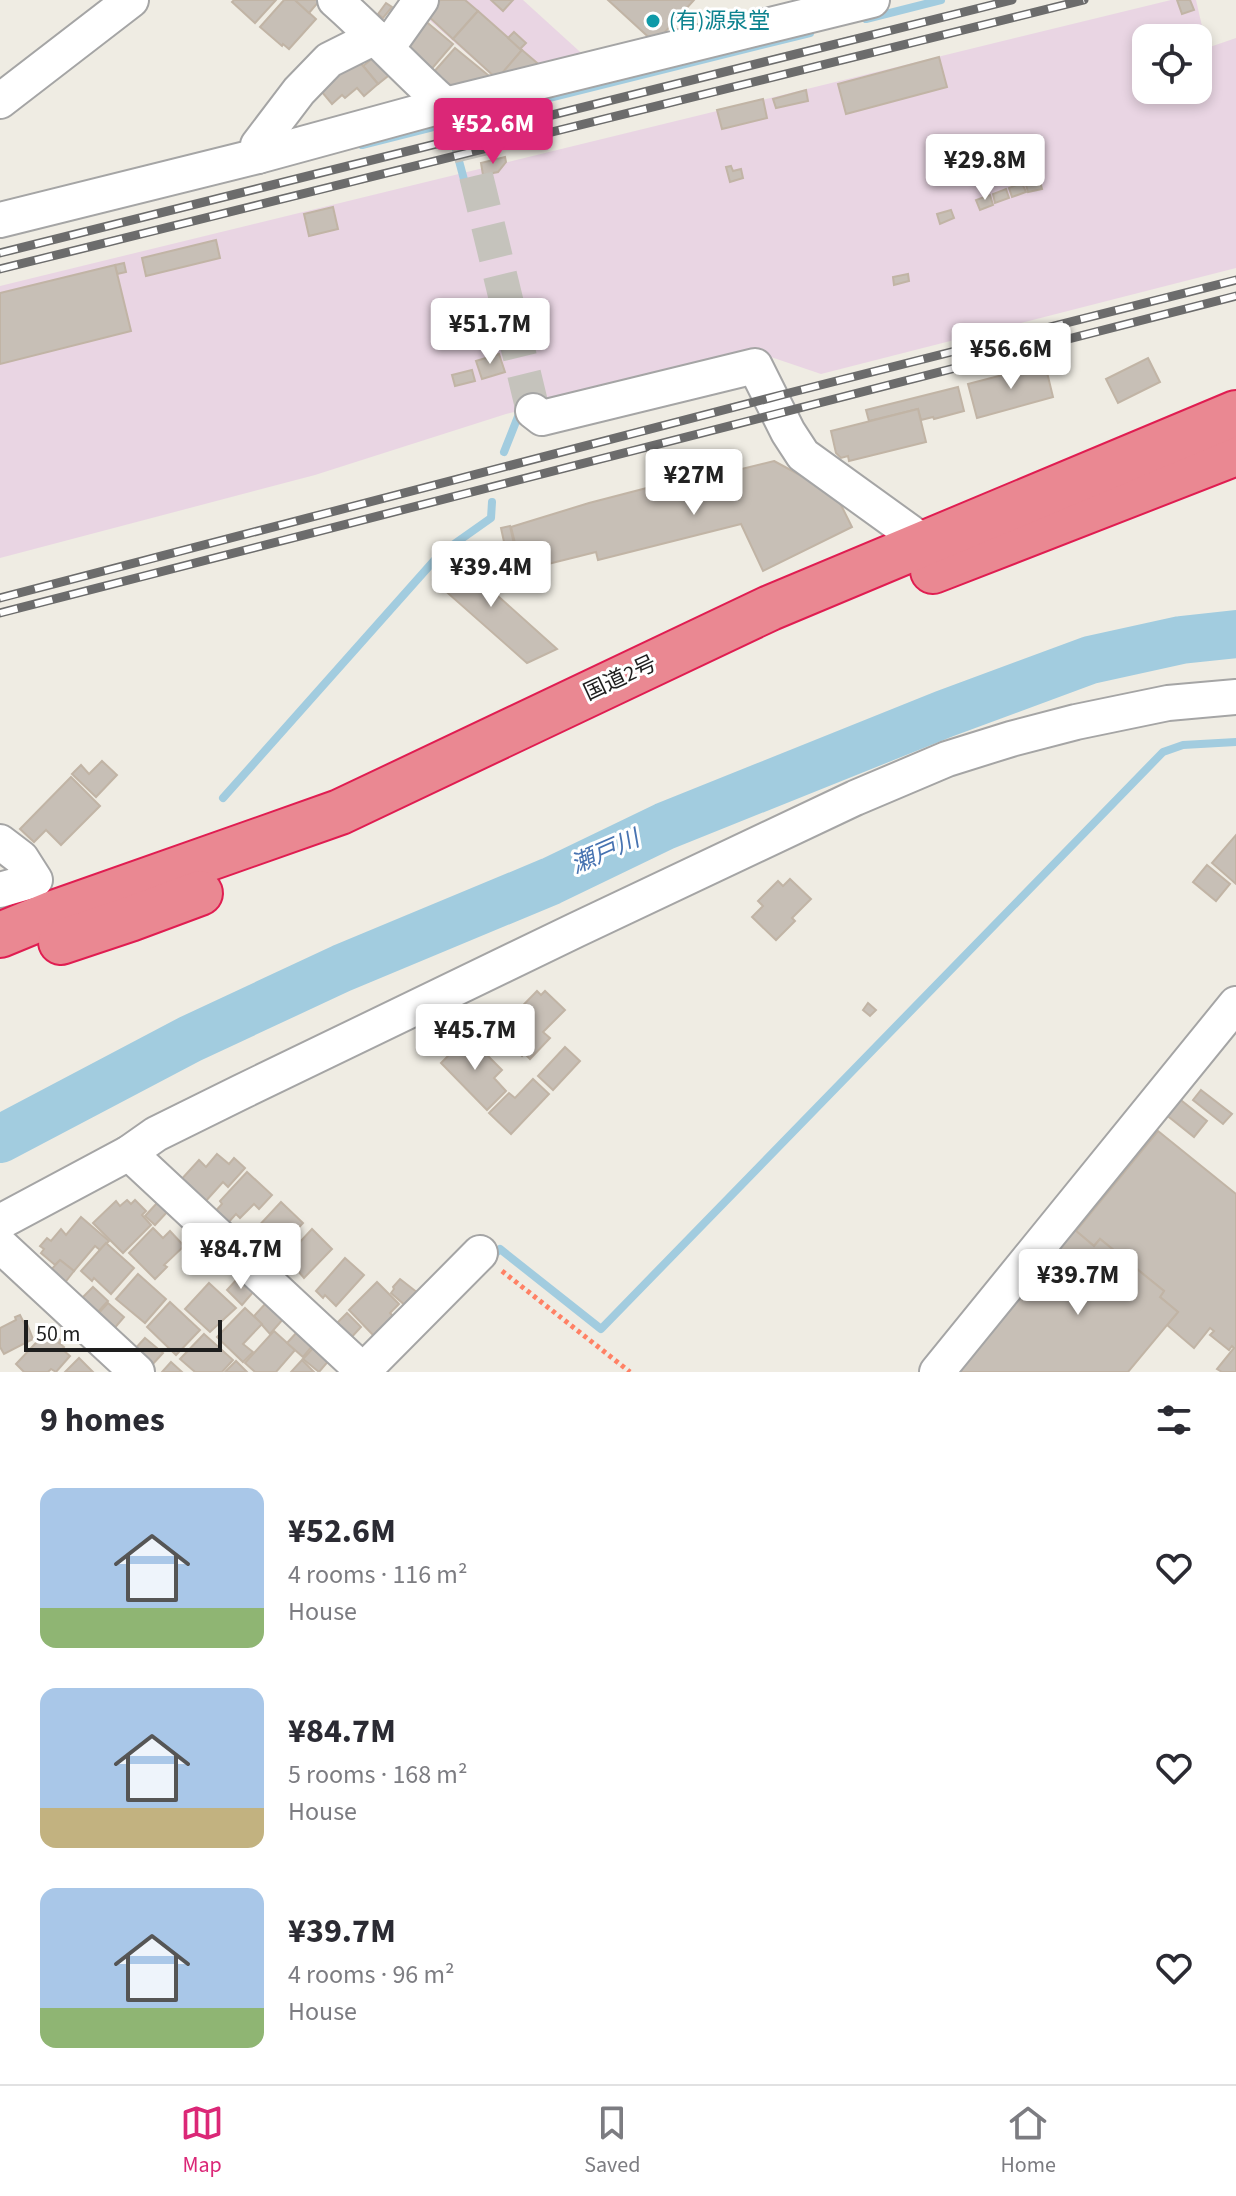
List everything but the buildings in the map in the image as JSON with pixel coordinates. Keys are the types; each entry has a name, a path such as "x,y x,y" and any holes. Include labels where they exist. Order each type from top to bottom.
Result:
{"highway":[{"name":"国道2号","path":"0,935 43,897 340,812 770,608 1236,413"},
{"name":"国道2号","path":"0,963 130,919 382,822 819,615 1236,453"}],"street":[{"path":"0,101 131,0"},
{"path":"335,0 456,116"},
{"path":"258,156 258,145 299,91 329,60 381,42 421,0"},
{"path":"0,220 258,156 456,116 872,0"},
{"path":"533,411 542,418 755,366 803,455 925,543"},
{"path":"0,1222 129,1153 170,1127 855,798 947,759 1011,739 1168,703 1236,697"},
{"path":"0,842 21,858 43,897"},
{"path":"0,890 43,897"},
{"path":"937,1372 1236,1004"},
{"path":"129,1153 363,1372 487,1258"},
{"path":"0,1245 137,1372"}],"path":[{"path":"487,1258 630,1372"}],"shaded area":[{"path":"427,0 523,0 589,60 498,81 419,11"},
{"path":"1171,0 1196,0 1202,24 1132,24 1132,104 1212,104 1212,46 1236,38 1236,268 821,374 759,353 506,414 315,475 0,558 0,286"}],"waterway":[{"path":"866,19 941,0"},
{"path":"470,118 810,33"},
{"path":"362,145 449,123"},
{"path":"451,131 466,187"},
{"path":"504,452 521,409"},
{"path":"223,798 440,554 491,518 492,502"},
{"name":"瀬戸川","path":"0,1139 190,1039 342,968 551,881 665,826 944,714 1090,660 1181,640 1236,634"},
{"path":"489,1260 500,1249 601,1329 1163,752 1183,745 1236,742"}],"tunnel":[{"path":"464,126 533,411"}],"railway":[{"path":"0,253 1012,0"},
{"path":"0,269 1084,0"},
{"path":"0,598 1236,280"},
{"path":"0,613 1236,296"}],"place":[{"name":"(有)源泉堂","path":"653,21"}]}
